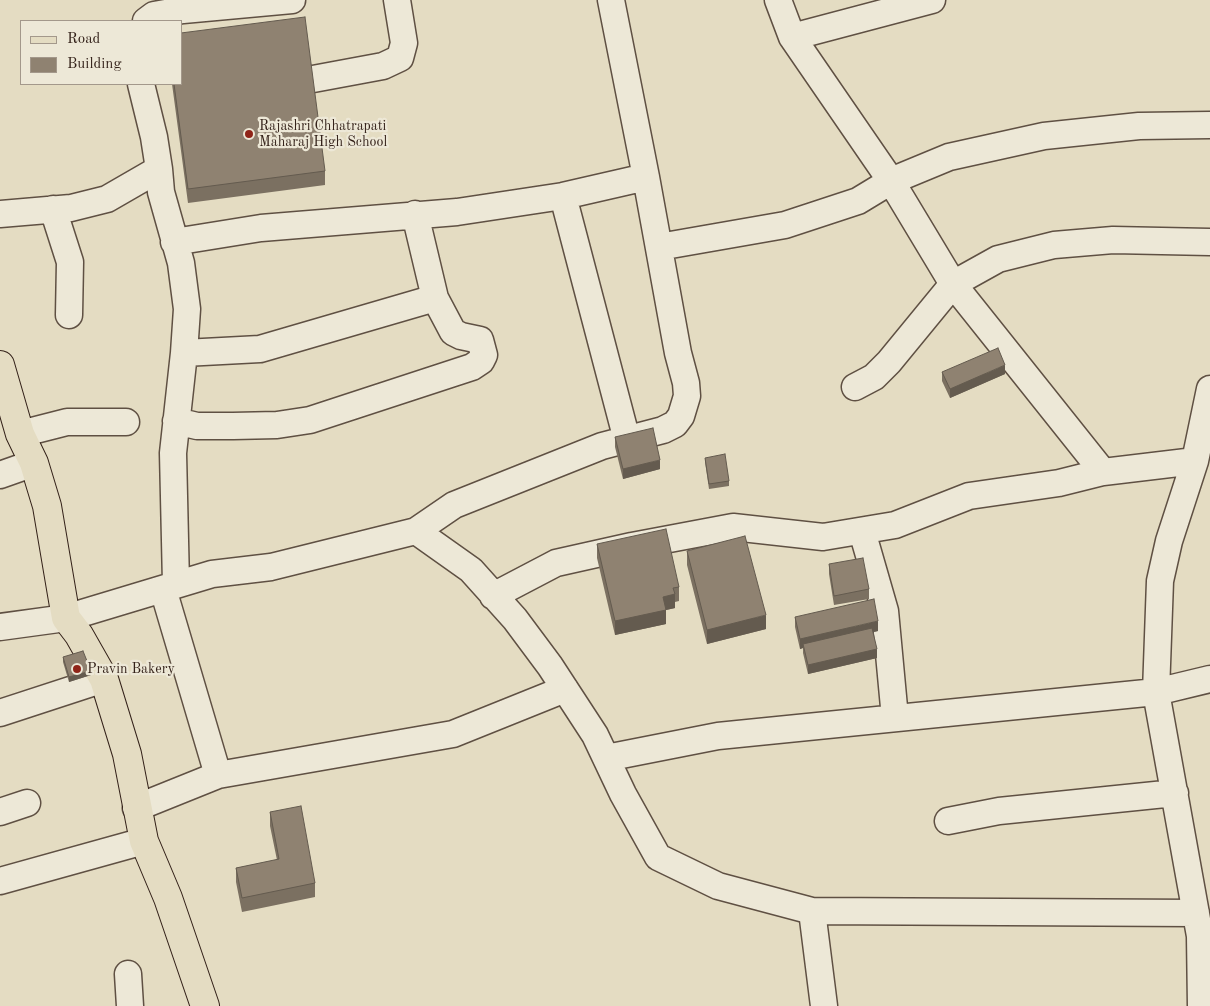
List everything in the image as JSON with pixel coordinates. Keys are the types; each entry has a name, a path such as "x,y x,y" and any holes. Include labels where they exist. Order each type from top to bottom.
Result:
{"main road":[{"path":"0,365 20,434 34,463 47,506 66,618 79,635 104,679 127,754 136,808 144,841 172,908 205,1006"}],"street":[{"path":"147,20 154,15 183,10 292,0"},
{"path":"313,79 383,66 400,58 404,43 397,0"},
{"path":"0,627 66,618 212,574 271,567 416,531 454,505 545,467 602,446 663,430 675,424 681,416 686,396 646,177 610,0"},
{"path":"778,0 792,37 891,181 953,284 1103,472"},
{"path":"792,37 932,0"},
{"path":"141,85 154,137 161,192 174,242 182,263 187,309 173,453 170,586 218,775"},
{"path":"659,247 784,225 858,201 891,181 949,157 1044,136 1139,126 1210,125"},
{"path":"0,214 53,209 107,199 159,169"},
{"path":"174,242 260,228 457,212 563,196 646,177"},
{"path":"563,196 627,440"},
{"path":"53,209 70,262 69,315"},
{"path":"176,421 197,426 233,426 277,425 310,420 472,367 484,354 480,340 461,336 453,332 435,298 415,214"},
{"path":"855,387 874,377 889,362 953,284 998,259 1054,245 1113,240 1210,242"},
{"path":"184,353 260,349 435,298"},
{"path":"1201,1006 1200,936 1156,692 1160,582 1169,541 1200,453 1210,389"},
{"path":"20,434 67,422 126,422"},
{"path":"494,596 556,563 733,527 823,537 895,525 970,496 1059,484 1103,472 1200,453"},
{"path":"0,475 34,463"},
{"path":"862,530 885,612 895,718"},
{"path":"416,531 471,570 520,627 596,735 606,758 658,857 718,886 812,911 1196,913"},
{"path":"0,713 104,679"},
{"path":"606,758 718,736 1156,692 1210,679"},
{"path":"136,808 218,775 453,734 565,689"},
{"path":"948,822 999,811 1175,793"},
{"path":"0,812 27,803"},
{"path":"0,881 144,841"},
{"path":"812,911 824,1006"},
{"path":"128,974 130,1006"}],"building":[{"name":"Rajashri Chhatrapati Maharaj High School","path":"305,17 325,171 188,189 174,85 182,85 182,33"},
{"path":"998,348 1005,365 950,389 942,372"},
{"path":"653,428 660,460 623,469 615,437"},
{"path":"725,454 729,481 709,484 705,458"},
{"path":"666,529 679,587 673,588 675,594 663,597 666,610 615,621 597,544"},
{"path":"745,536 766,615 707,630 687,551"},
{"path":"863,558 869,589 834,596 829,564"},
{"path":"874,599 878,621 800,639 795,617"},
{"path":"872,628 877,649 808,665 803,644"},
{"name":"Pravin Bakery","path":"83,651 91,671 69,677 63,657"},
{"path":"301,806 315,883 242,898 236,868 279,859 270,812"}],"place":[{"name":"Rajashri Chhatrapati Maharaj High School","path":"249,134"},
{"name":"Pravin Bakery","path":"77,669"}]}
